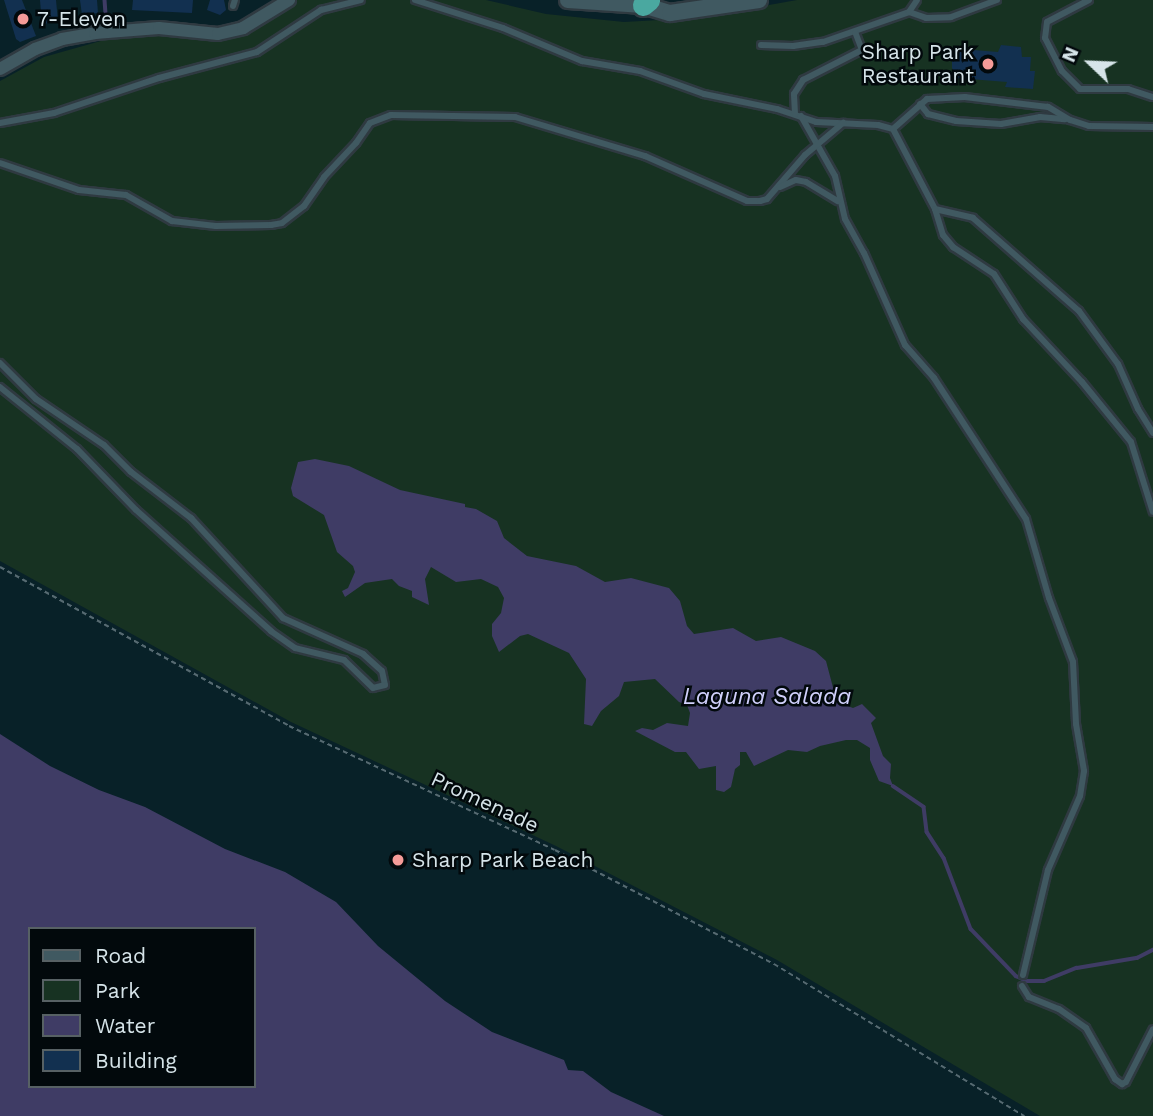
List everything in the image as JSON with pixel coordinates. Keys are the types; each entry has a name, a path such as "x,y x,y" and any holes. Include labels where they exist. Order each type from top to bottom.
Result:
{"street":[{"path":"0,69 35,49 62,39 95,33 159,28 218,34 243,28 289,0"},
{"path":"568,0 649,2 670,13 759,0"}],"lane":[{"path":"0,123 54,113 159,78 257,52 321,10 361,0"},
{"path":"415,0 503,28 582,61 640,71 704,94 798,115 816,122 878,125 893,129 935,209 943,235 953,247 994,274 1023,319 1082,382 1131,442 1153,512"},
{"path":"761,45 793,46 823,42 909,12 917,0"},
{"path":"909,12 926,18 951,17 998,0"},
{"path":"1089,0 1047,22 1045,38 1062,71 1080,89 1128,89 1153,97"},
{"path":"855,32 862,50 803,80 794,94 798,115 835,176 838,201 905,345 934,378 1026,519 1076,672 1075,711 1084,771 1080,796 1048,870 1023,975"},
{"path":"893,129 926,99 940,97 995,99 1048,107 1070,120"},
{"path":"920,104 928,114 956,121 1001,124 1040,117 1070,120 1089,126 1153,127"},
{"path":"0,163 79,190 126,195 172,221 216,226 271,225 282,223 304,206 324,177 377,118 505,114 645,156 747,201 767,199 792,168 842,122"},
{"path":"775,190 796,180 815,187 838,201"},
{"path":"935,209 973,219 1069,301 1118,364 1138,409 1153,433"},
{"path":"0,363 36,399 104,445 131,472 191,518 227,554 283,618 363,654 382,671 385,685 373,688 344,660 295,648 271,631 136,510 77,449 0,387"},
{"path":"1023,986 1029,998 1059,1009 1086,1028 1115,1079 1122,1084 1126,1082 1153,1029"}],"path":[{"name":"Promenade","path":"0,566 289,726 555,850 774,964 1024,1116"}],"green space":[{"path":"297,0 486,0 546,14 624,22 695,18 797,0 1153,0 1153,1116 1040,1116 777,960 556,846 291,722 0,561 0,81 44,57 129,33 245,33 269,21"}],"water":[{"name":"Laguna Salada","path":"315,459 349,466 400,490 465,504 465,507 476,509 497,521 504,538 527,556 576,566 605,582 631,578 669,588 680,601 687,626 694,634 733,628 756,641 781,637 815,651 826,661 835,695 845,705 853,708 862,704 876,718 871,723 883,756 891,764 890,778 893,786 879,781 870,760 870,748 857,740 846,740 807,752 788,750 754,766 746,752 740,752 740,765 735,769 731,787 724,792 716,790 716,766 699,769 686,752 675,752 635,731 642,728 653,730 667,723 688,726 690,713 687,705 679,702 655,679 624,682 619,696 601,711 592,726 584,724 586,679 569,653 528,634 520,636 499,652 492,636 492,624 501,613 504,598 498,587 481,579 456,582 431,567 425,579 429,605 412,597 412,591 399,586 392,579 365,583 345,597 342,591 348,588 355,572 353,566 337,552 324,515 293,496 291,488 298,462"},
{"path":"0,734 50,766 99,790 145,807 225,849 285,872 336,902 378,946 445,1001 492,1032 564,1060 568,1070 583,1071 611,1092 664,1116 0,1116"}],"building":[{"path":"4,0 22,0 36,36 20,42 16,39"},
{"path":"40,0 56,0 58,22 42,24"},
{"path":"80,0 97,0 98,13 82,15"},
{"path":"133,0 193,0 192,13 132,10"},
{"path":"210,0 224,0 226,10 220,15 207,10"},
{"path":"1001,45 1021,47 1022,57 1031,57 1030,71 1035,71 1033,89 1005,87 1007,82 957,78 952,68 952,57 949,57 949,48 998,52"}],"waterway":[{"path":"105,0 107,29"},
{"path":"893,786 924,807 927,832 944,858 971,929 1016,976 1027,981 1044,981 1077,968 1137,958 1153,950"}],"place":[{"name":"7-Eleven","path":"23,19"},
{"name":"Sharp Park Restaurant","path":"988,64"},
{"name":"Sharp Park Beach","path":"398,860"}]}
